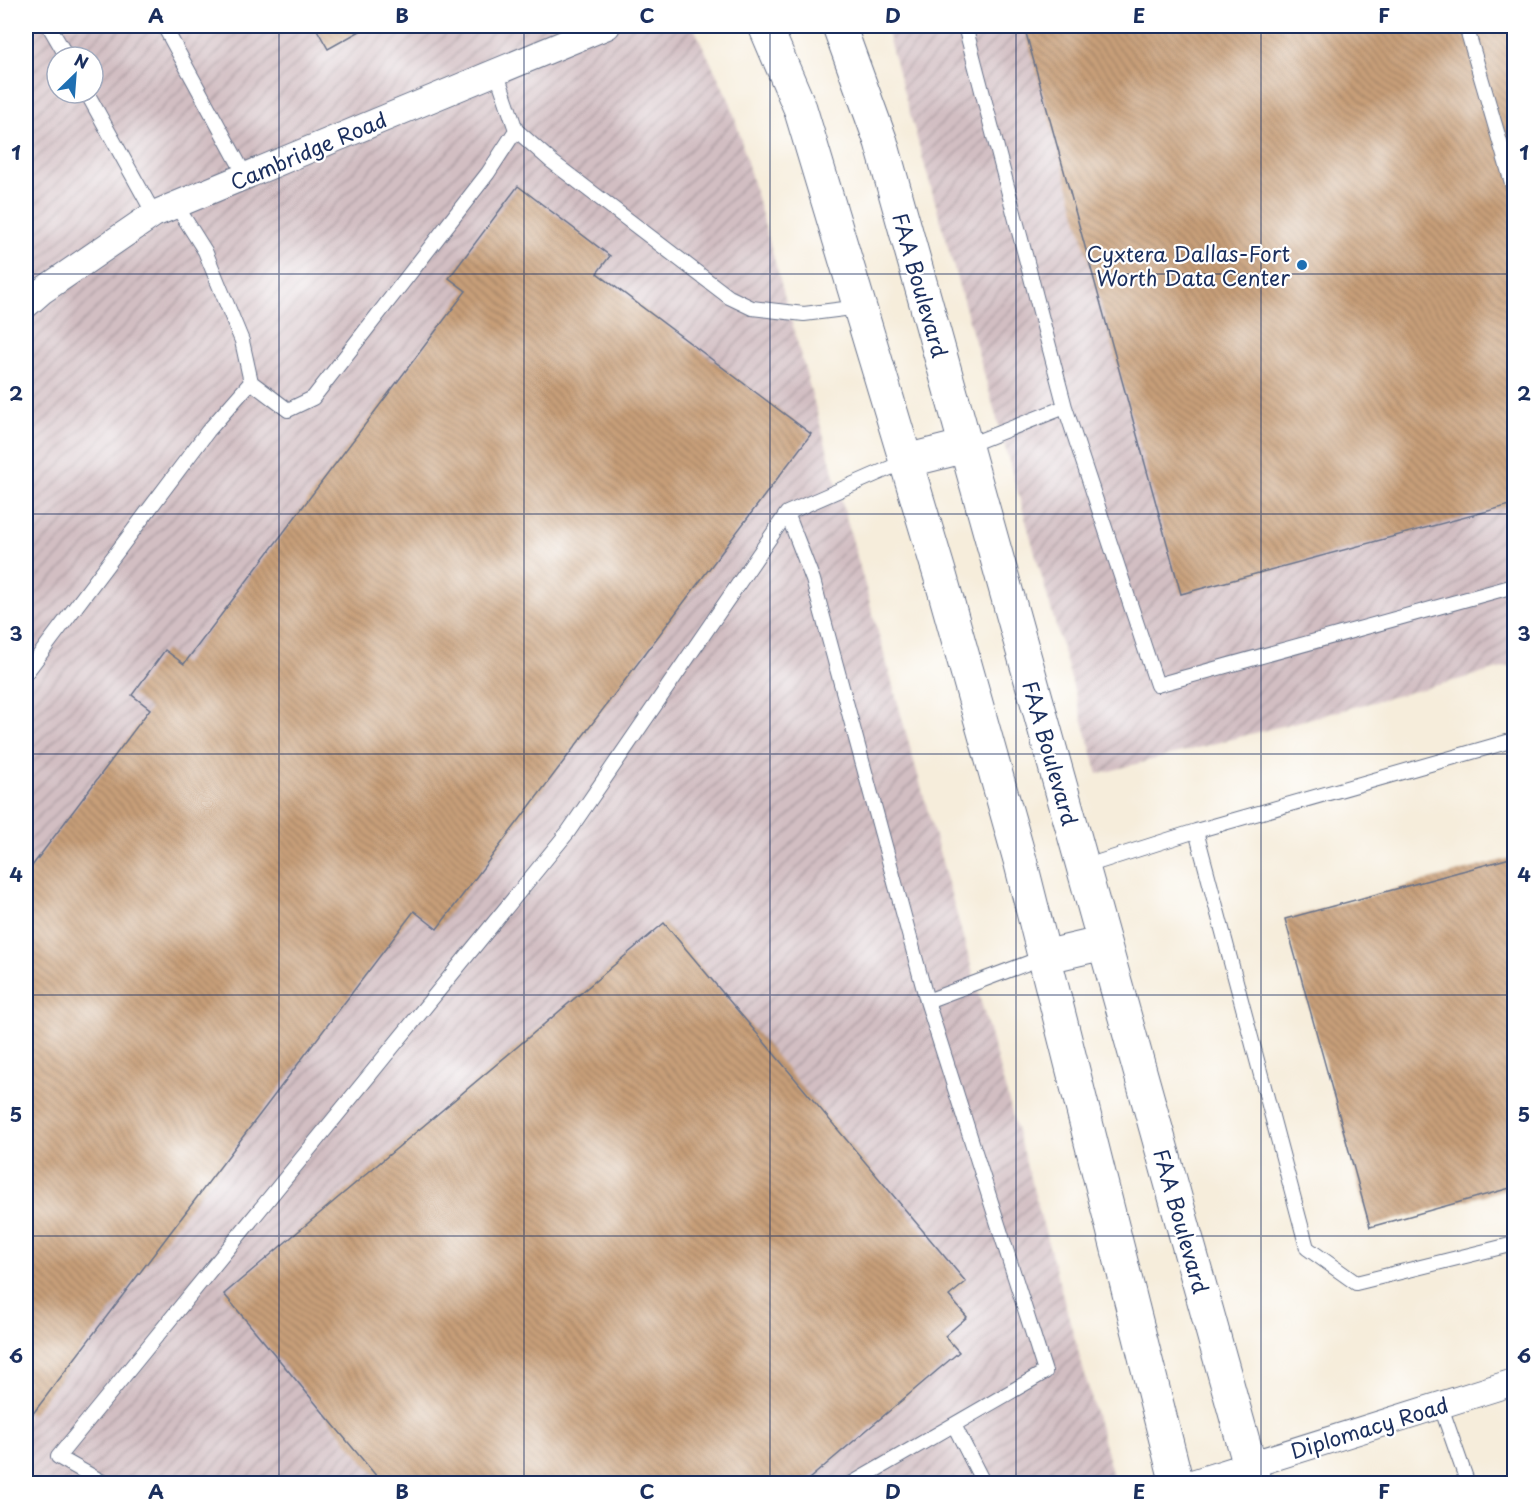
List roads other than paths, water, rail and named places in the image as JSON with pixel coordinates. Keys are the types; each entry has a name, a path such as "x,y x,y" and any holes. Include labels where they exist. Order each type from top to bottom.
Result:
{"street":[{"name":"Cambridge Road","path":"26,305 42,291 165,209 607,26"},
{"path":"765,26 800,108 906,461 1020,860 1177,1484"},
{"name":"FAA Boulevard","path":"839,26 881,142 1252,1474"},
{"path":"906,461 966,446"},
{"path":"1044,957 1104,943"},
{"name":"Diplomacy Road","path":"1189,1484 1252,1474 1440,1404 1515,1382"}],"lane":[{"path":"49,26 60,45"},
{"path":"164,26 245,176"},
{"path":"965,26 1065,407 1157,685 1515,586"},
{"path":"1466,26 1515,190"},
{"path":"496,72 516,130 561,168 729,297 752,308 804,314 860,307"},
{"path":"95,105 165,209 205,250 242,341 251,382 288,410 313,398 488,173 516,130"},
{"path":"26,673 208,431 251,382"},
{"path":"966,446 1065,407"},
{"path":"106,1484 58,1457 568,832 787,513 906,461"},
{"path":"787,513 813,580 927,1001 1045,1372 851,1484"},
{"path":"1083,867 1196,831 1515,740"},
{"path":"1196,831 1307,1248 1356,1283 1515,1244"},
{"path":"927,1001 1044,957"},
{"path":"1440,1404 1468,1484"},
{"path":"954,1425 984,1484"}],"place":[{"name":"Cyxtera Dallas-Fort Worth Data Center","path":"1302,265"}]}
